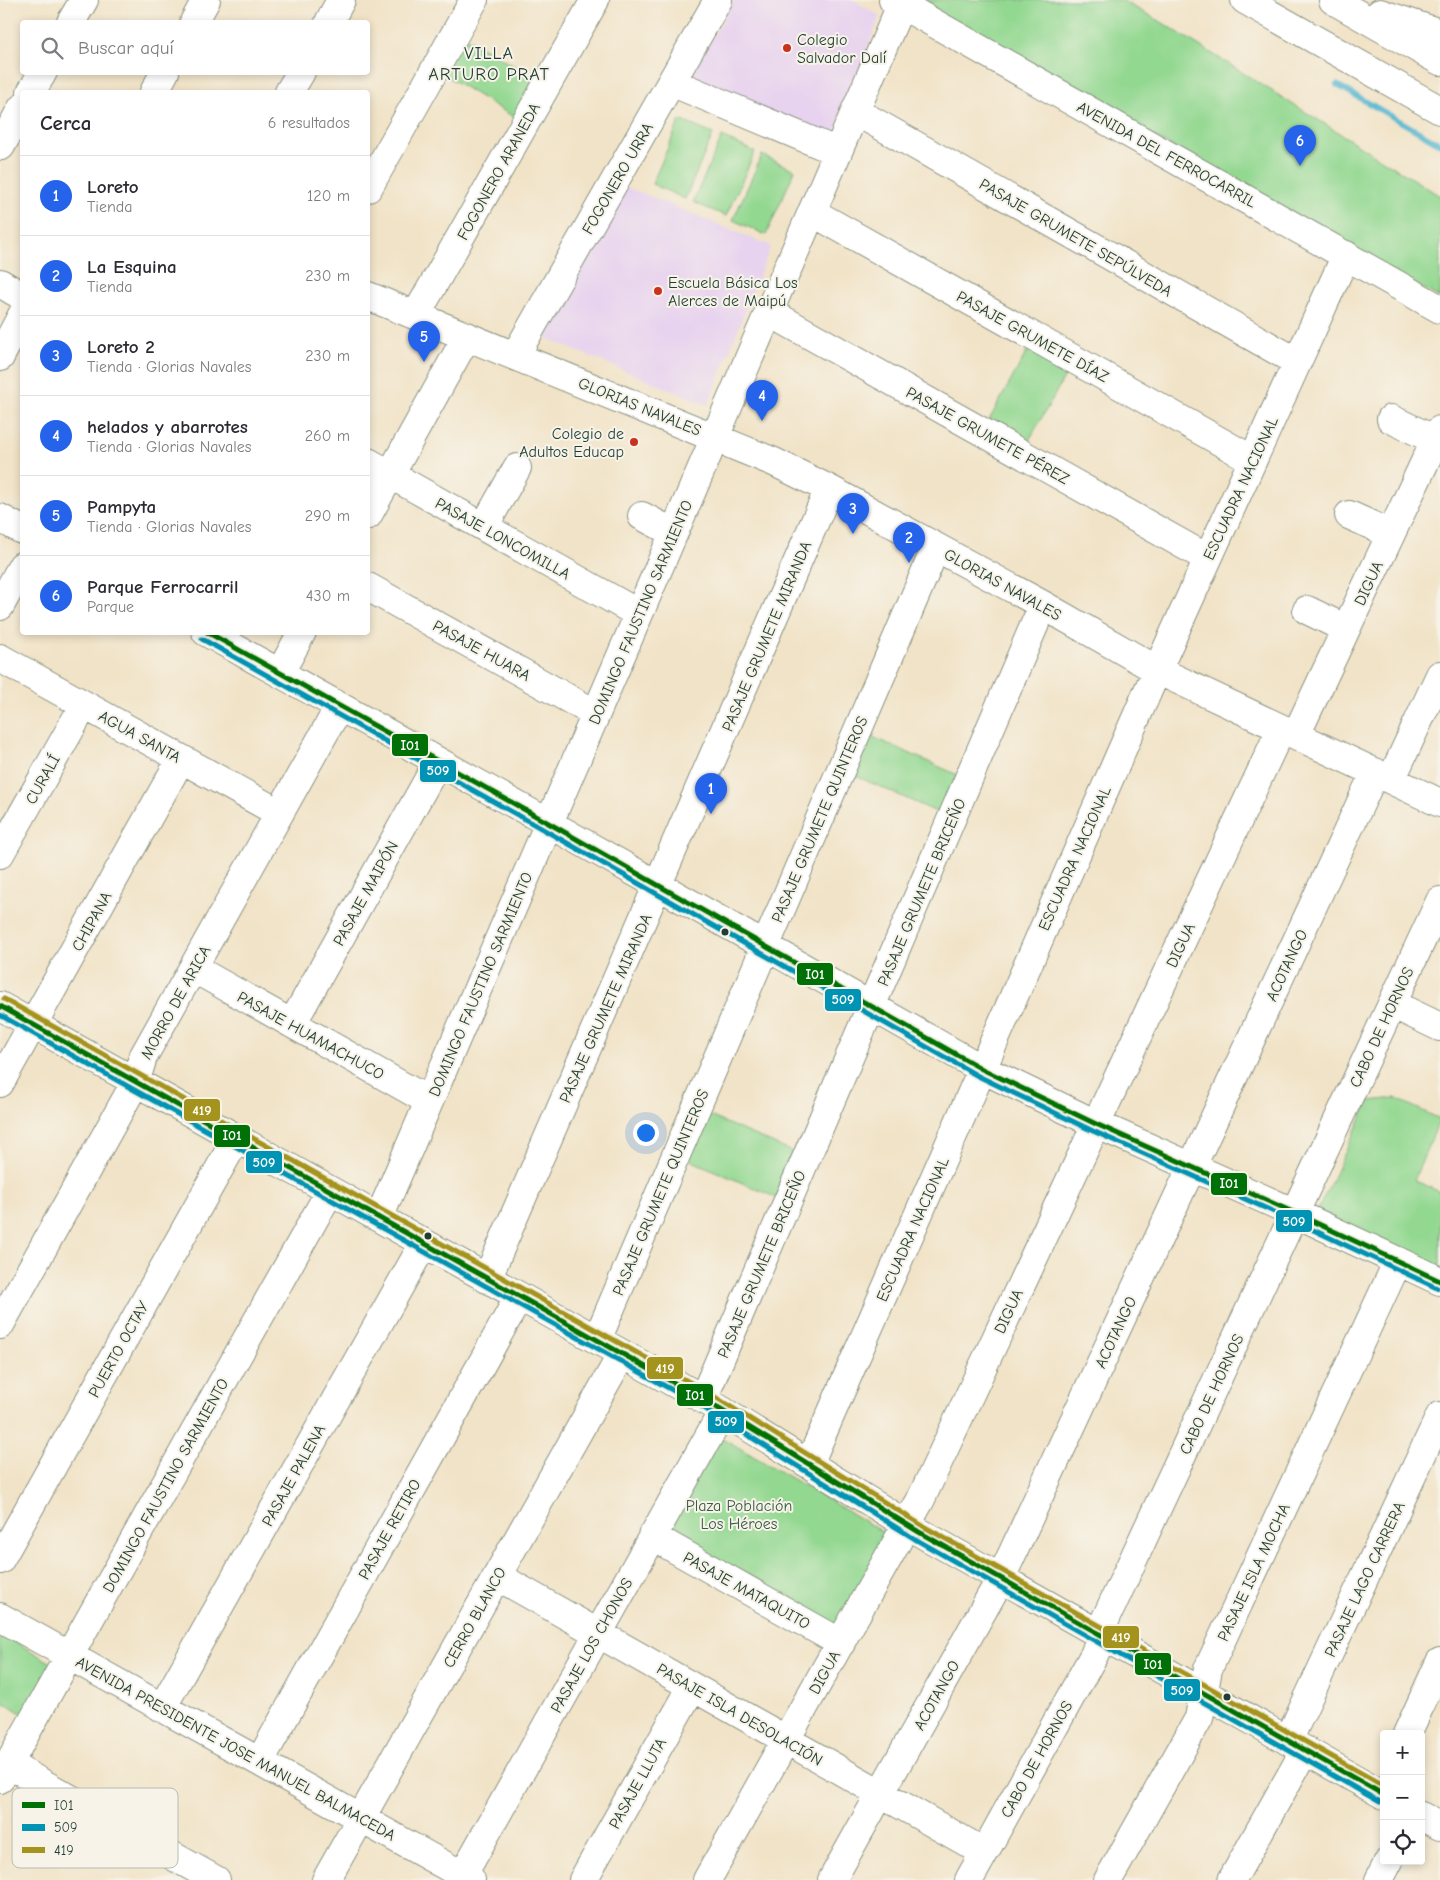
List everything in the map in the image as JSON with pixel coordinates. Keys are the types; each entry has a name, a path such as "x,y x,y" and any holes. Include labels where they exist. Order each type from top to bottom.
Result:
{"street":[{"path":"72,20 84,0"},
{"path":"195,20 206,0"},
{"path":"330,20 341,0"},
{"path":"370,184 474,0"},
{"name":"FOGONERO ARANEDA","path":"416,316 595,0"},
{"name":"FOGONERO URRA","path":"516,356 718,0"},
{"path":"1245,0 1440,110"},
{"path":"1333,0 1440,61"},
{"path":"1343,0 1440,33"},
{"name":"DOMINGO FAUSTINO SARMIENTO","path":"379,1218 856,111 897,2"},
{"name":"AVENIDA DEL FERROCARRIL","path":"897,2 1346,254 1440,309"},
{"path":"33,90 41,75"},
{"path":"155,90 163,75"},
{"path":"290,90 298,75"},
{"path":"672,82 838,152"},
{"name":"PASAJE GRUMETE SEPÚLVEDA","path":"856,111 1297,362"},
{"path":"8,149 20,114"},
{"name":"PASAJE GRUMETE DÍAZ","path":"812,212 1253,460"},
{"name":"ESCUADRA NACIONAL","path":"809,1464 1157,670 1346,254"},
{"path":"0,284 20,295"},
{"name":"GLORIAS NAVALES","path":"370,297 774,462 829,489 936,547 1157,670 1440,803"},
{"name":"PASAJE GRUMETE PÉREZ","path":"769,312 1207,558"},
{"path":"0,357 20,319"},
{"path":"370,506 379,468 467,336"},
{"path":"1391,419 1438,435"},
{"name":"DIGUA","path":"707,1880 907,1524 1096,1124 1289,732 1346,629 1438,435"},
{"name":"PASAJE LONCOMILLA","path":"379,468 639,614"},
{"path":"484,527 517,468"},
{"name":"PASAJE GRUMETE MIRANDA","path":"487,1279 659,886 829,489"},
{"path":"1349,515 1390,534"},
{"path":"642,516 674,533"},
{"path":"0,518 20,529"},
{"name":"PASAJE GRUMETE QUINTEROS","path":"597,1340 936,547"},
{"path":"0,606 20,570"},
{"name":"PASAJE HUARA","path":"370,587 596,714"},
{"name":"PASAJE GRUMETE BRICEÑO","path":"713,1405 872,1007 1044,606"},
{"path":"1307,610 1346,629"},
{"path":"211,635 982,1069 1096,1124 1295,1213 1440,1281"},
{"path":"280,673 300,635"},
{"name":"AGUA SANTA","path":"0,658 279,813"},
{"name":"ACOTANGO","path":"832,1880 1001,1578 1192,1167 1383,776 1440,675"},
{"name":"CURALÍ","path":"0,854 84,704"},
{"name":"MORRO DE ARICA","path":"0,1325 136,1083 143,1057 339,707"},
{"name":"CHIPANA","path":"0,1083 182,759"},
{"name":"PASAJE MAIPÓN","path":"292,1024 438,762"},
{"name":"CABO DE HORNOS","path":"969,1880 1092,1660 1106,1618 1440,901"},
{"name":"PASAJE HUAMACHUCO","path":"193,968 429,1101"},
{"path":"1392,1004 1440,1027"},
{"path":"0,1006 713,1405 907,1524 1297,1746 1380,1789"},
{"name":"PUERTO OCTAY","path":"0,1560 236,1139"},
{"name":"DOMINGO FAUSTINO SARMIENTO","path":"4,1772 330,1191"},
{"name":"PASAJE PALENA","path":"162,1708 424,1243"},
{"name":"PASAJE ISLA MOCHA","path":"1108,1880 1199,1718 1208,1669 1398,1261"},
{"name":"PASAJE RETIRO","path":"260,1762 519,1297"},
{"name":"CERRO BLANCO","path":"326,1880 622,1354"},
{"name":"PASAJE LOS CHONOS","path":"465,1878 652,1536 713,1405"},
{"name":"PASAJE LAGO CARRERA","path":"1232,1880 1297,1746 1440,1416"},
{"name":"PASAJE MATAQUITO","path":"652,1536 841,1643"},
{"name":"PASAJE ISLA DESOLACIÓN","path":"497,1576 984,1852"},
{"name":"AVENIDA PRESIDENTE JOSE MANUEL BALMACEDA","path":"0,1617 465,1878"},
{"path":"1408,1730 1440,1662"},
{"name":"PASAJE LLUTA","path":"584,1880 692,1686"},
{"path":"4,1772 35,1788"},
{"path":"1425,1818 1440,1826"},
{"path":"178,1861 216,1880"},
{"path":"1379,1880 1388,1865"}],"shaded area":[{"name":"Colegio Salvador Dalí","path":"734,0 853,0 880,16 831,140 688,80"},
{"name":"Escuela Básica Los Alerces de Maipú","path":"624,186 771,246 708,405 538,335"}],"green space":[{"path":"912,0 1121,0 1163,23 1440,196 1440,298"},
{"path":"463,36 540,81 517,119 441,73"},
{"path":"680,120 713,134 685,199 652,184"},
{"path":"722,137 755,152 726,216 693,202"},
{"path":"762,155 795,170 766,235 733,220"},
{"path":"1029,348 1068,371 1027,444 988,422"},
{"path":"866,734 958,775 941,814 849,773"},
{"path":"1395,1098 1440,1119 1414,1180 1440,1192 1440,1266 1317,1212 1369,1101"},
{"path":"703,1113 797,1154 777,1198 683,1157"},
{"name":"Plaza Población Los Héroes","path":"719,1436 888,1535 840,1630 664,1537"},
{"path":"0,1633 55,1665 26,1716 0,1700"}],"waterway":[{"path":"1337,85 1440,144"}],"transit line":[{"name":"I01","path":"212,635 982,1069 1096,1124 1295,1213 1440,1281"},
{"name":"509","path":"202,639 532,823 978,1076 1093,1131 1292,1220 1437,1288"},
{"name":"419","path":"4,999 707,1392 923,1526 1380,1784"},
{"name":"I01","path":"0,1006 703,1399 919,1532 1380,1793"},
{"name":"509","path":"0,1015 699,1405 915,1539 1380,1802"}],"place":[{"name":"Colegio Salvador Dalí","path":"787,48"},
{"name":"Parque Ferrocarril","path":"1300,166"},
{"name":"Escuela Básica Los Alerces de Maipú","path":"658,291"},
{"name":"Pampyta","path":"424,362"},
{"name":"helados y abarrotes","path":"762,421"},
{"name":"Colegio de Adultos Educap","path":"634,442"},
{"name":"Loreto 2","path":"853,534"},
{"name":"La Esquina","path":"909,563"},
{"name":"Loreto","path":"711,814"}],"district":[{"name":"VILLA ARTURO PRAT","path":"489,63"}]}
